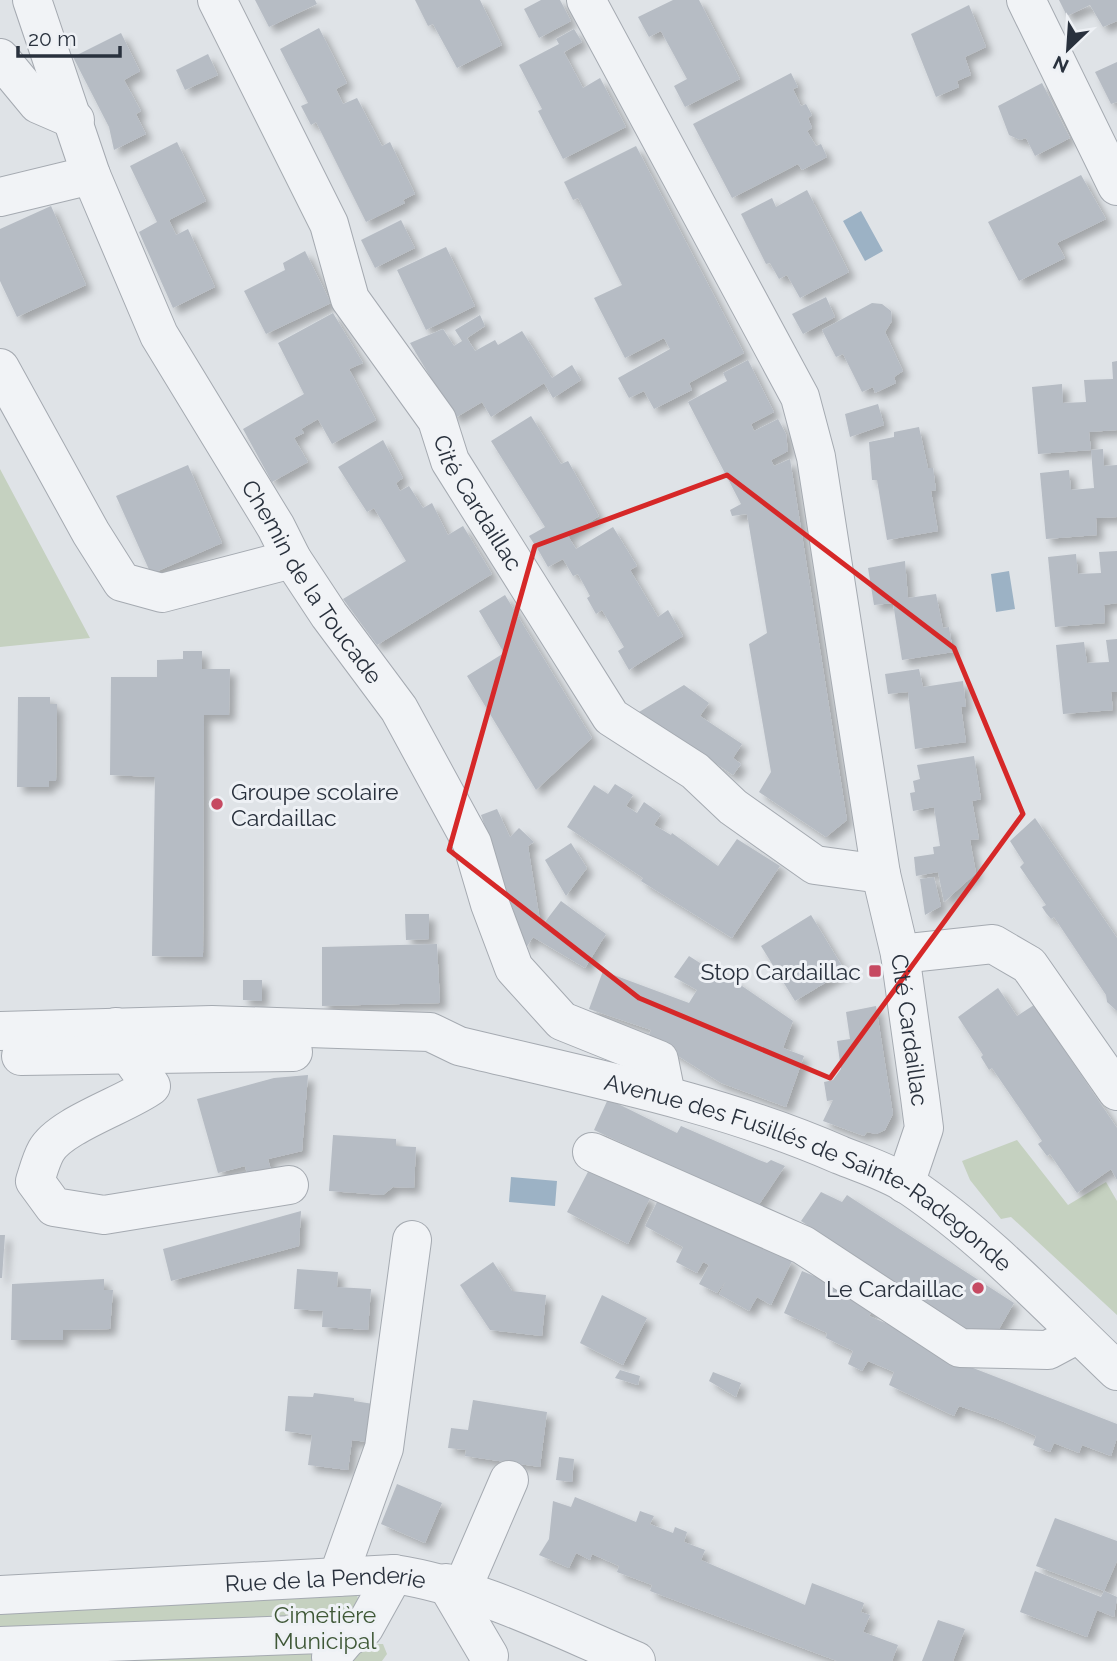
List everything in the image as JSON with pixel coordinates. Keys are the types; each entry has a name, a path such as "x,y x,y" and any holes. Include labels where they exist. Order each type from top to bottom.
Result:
{"street":[{"name":"Chemin de la Toucade","path":"32,0 75,120 91,175 159,335 292,559 329,615 399,709 472,843 490,904 514,968 562,1021 659,1060 666,1095"},
{"name":"Cité Cardaillac","path":"218,0 329,224 350,299 438,420 450,461 611,717 695,771 733,807 815,864 881,874"},
{"name":"Cité Cardaillac","path":"586,0 800,397 816,457 881,874 900,954 923,1128 905,1184"},
{"path":"1026,0 1117,186"},
{"path":"0,58 38,104 75,120"},
{"path":"0,197 91,175"},
{"path":"0,368 91,533 122,582 162,593 292,559"},
{"path":"900,954 993,944 1029,965 1117,1091"},
{"name":"Avenue des Fusillés de Sainte-Radegonde","path":"0,1056 122,1041 212,1025 430,1032 459,1046 666,1095 803,1138 905,1184 1006,1264 1117,1371"},
{"name":"Avenue des Fusillés de Sainte-Radegonde","path":"0,1031 122,1041"},
{"path":"122,1041 151,1086 137,1096 93,1115 47,1148 35,1181 54,1207 104,1215 289,1185"},
{"path":"592,1152 803,1245 960,1348 1048,1350 1078,1334"},
{"path":"338,1577 384,1448 412,1240"},
{"path":"489,1659 454,1586 509,1480"},
{"path":"31,1653 175,1650 322,1634 337,1650 364,1628 394,1574"},
{"name":"Rue de la Penderie","path":"0,1595 394,1574 454,1586 519,1611 569,1648 636,1661"},
{"path":"489,1659 519,1611"}],"highlighted area":[{"path":"727,475 954,648 1023,814 830,1078 639,998 449,850 535,546"}],"green space":[{"path":"0,469 90,638 0,647"},
{"path":"1017,1140 1068,1205 1106,1182 1117,1201 1117,1315 1011,1217 1001,1219 970,1180 962,1161"},
{"name":"Cimetière Municipal","path":"356,1592 369,1636 375,1644 383,1644 387,1654 382,1661 0,1661 0,1614"}],"water":[{"path":"861,211 883,251 865,261 843,221"},
{"path":"1009,571 1015,609 996,612 991,574"},
{"path":"511,1177 557,1181 555,1206 509,1202"}],"building":[{"path":"255,0 315,0 317,4 269,27"},
{"path":"415,0 480,0 502,45 457,68 433,24 428,26"},
{"path":"541,0 560,0 571,21 539,38 524,9"},
{"path":"673,0 699,0 740,79 685,107 674,86 687,79 661,31 649,37 638,17"},
{"path":"1059,0 1117,0 1117,21 1103,27 1090,5 1067,16"},
{"path":"969,5 986,47 965,57 971,75 957,81 959,87 936,97 911,34"},
{"path":"319,28 347,83 336,89 343,104 357,98 382,146 390,142 415,194 403,200 405,203 366,222 316,122 311,125 301,106 308,103 280,49"},
{"path":"574,29 582,42 564,52 583,88 600,78 626,127 563,159 538,111 542,109 519,65 559,44 556,39"},
{"path":"121,33 140,71 124,80 141,111 136,114 146,134 114,150 109,127 73,57"},
{"path":"208,54 218,75 185,90 176,70"},
{"path":"1117,62 1117,102 1111,104 1095,72"},
{"path":"791,73 798,87 793,89 801,106 806,104 812,115 808,118 812,128 807,131 816,146 821,144 827,157 802,170 798,164 732,198 693,124"},
{"path":"1042,83 1070,138 1035,156 1026,138 1020,140 1009,135 998,106"},
{"path":"177,142 206,201 169,220 176,235 188,229 215,287 173,308 139,232 157,222 130,166"},
{"path":"636,146 744,353 689,383 692,390 654,409 644,391 629,398 618,378 670,349 664,338 625,358 594,298 622,285 578,198 573,200 564,182"},
{"path":"1081,175 1106,219 1057,243 1065,258 1019,281 988,222"},
{"path":"807,190 849,272 800,298 787,275 779,279 770,263 766,264 741,214 772,198 776,207"},
{"path":"51,206 86,285 17,317 0,281 0,229"},
{"path":"401,220 415,248 375,268 361,240"},
{"path":"446,247 475,306 426,330 397,270"},
{"path":"305,251 331,303 266,334 244,291 285,270 283,263"},
{"path":"826,297 835,317 803,334 792,314"},
{"path":"872,303 882,304 891,311 892,321 885,332 903,371 894,377 896,383 875,393 873,387 862,392 843,354 836,357 822,330"},
{"path":"333,313 363,363 349,369 376,420 332,444 318,419 301,429 304,433 294,438 308,462 272,482 243,429 304,394 278,343"},
{"path":"480,315 485,326 467,338 475,351 495,340 498,345 522,331 552,378 572,365 581,380 553,398 544,383 491,417 482,402 455,418 410,343 443,329 454,346 462,341 455,330"},
{"path":"748,360 774,412 751,424 754,431 778,419 786,434 788,451 771,460 774,466 790,459 847,820 826,837 759,792 771,772 749,644 767,633 747,514 732,516 730,510 741,504 688,402 727,381 723,373"},
{"path":"1117,361 1117,430 1089,432 1091,450 1038,454 1032,387 1062,384 1063,403 1086,402 1084,380 1113,379 1112,362"},
{"path":"878,404 884,425 850,437 845,414"},
{"path":"531,416 561,464 568,461 599,516 568,536 576,549 613,527 637,566 630,570 658,617 668,610 683,636 629,670 618,651 624,647 602,610 596,614 578,574 573,576 563,559 548,567 529,536 545,527 491,441"},
{"path":"919,427 928,468 933,468 936,490 931,491 938,531 887,540 877,480 872,480 869,442 894,437 894,432"},
{"path":"383,440 403,478 396,483 400,491 409,486 423,508 432,503 448,535 463,526 492,574 377,645 343,599 406,561 374,508 367,512 338,467"},
{"path":"1103,449 1104,466 1117,465 1117,517 1096,518 1097,535 1046,539 1040,473 1069,470 1071,490 1094,488 1091,450"},
{"path":"188,465 222,543 151,574 116,496"},
{"path":"1117,551 1117,603 1104,605 1105,623 1055,627 1048,557 1076,554 1078,574 1101,573 1099,552"},
{"path":"905,561 908,598 936,594 943,628 949,627 953,652 902,660 893,603 874,605 868,568"},
{"path":"505,595 592,738 536,790 467,676 504,653 479,611"},
{"path":"1117,639 1117,692 1111,692 1113,710 1063,714 1056,645 1084,642 1087,663 1109,662 1106,640"},
{"path":"183,651 202,651 202,669 230,669 229,715 204,715 203,957 152,956 155,777 110,775 111,677 157,677 157,660 183,659"},
{"path":"919,669 923,687 963,681 966,707 961,707 966,742 915,749 908,692 888,694 885,674"},
{"path":"684,685 709,703 700,716 742,744 733,758 741,764 733,775 639,712"},
{"path":"18,697 50,697 50,704 57,704 56,781 49,781 49,787 17,787"},
{"path":"974,756 981,799 972,801 979,839 970,840 976,873 944,902 938,872 916,876 914,857 934,854 933,847 940,846 934,807 913,811 910,793 915,792 913,781 920,779 917,765"},
{"path":"615,784 633,795 626,806 637,813 644,802 661,814 654,825 671,835 672,833 718,866 737,839 780,866 732,938 641,881 643,878 567,827 594,785 608,794"},
{"path":"497,809 510,837 519,828 534,842 528,846 541,927 561,901 606,934 585,968 533,937 526,948 481,815"},
{"path":"1035,818 1117,938 1117,1011 1107,1002 1106,995 1054,917 1051,919 1046,913 1042,907 1046,905 1020,867 1024,863 1010,841"},
{"path":"571,843 587,868 566,896 545,860"},
{"path":"934,877 941,906 925,915 920,879"},
{"path":"405,914 429,914 429,939 406,940"},
{"path":"811,915 845,971 795,1001 761,946"},
{"path":"437,944 440,1003 322,1006 322,947"},
{"path":"689,956 711,970 713,966 793,1021 783,1048 804,1056 786,1107 721,1083 648,1037 651,1030 589,1009 603,971 689,1003 697,990 674,977"},
{"path":"243,980 262,980 262,1001 243,1000"},
{"path":"998,988 1017,1016 1034,1005 1117,1128 1117,1180 1111,1169 1077,1193 1050,1154 1047,1156 1038,1144 1042,1141 992,1068 989,1070 981,1057 983,1055 958,1017"},
{"path":"876,1006 893,1114 885,1130 876,1134 867,1132 864,1136 823,1121 833,1100 827,1101 824,1082 833,1080 841,1069 837,1041 850,1039 846,1012"},
{"path":"308,1075 302,1151 268,1159 271,1170 248,1177 245,1166 218,1173 197,1099 274,1078"},
{"path":"608,1099 677,1133 681,1126 759,1160 767,1163 771,1160 785,1166 758,1206 594,1130"},
{"path":"333,1135 396,1139 396,1146 416,1147 414,1188 393,1187 383,1195 329,1191"},
{"path":"590,1168 650,1198 628,1244 567,1212"},
{"path":"821,1192 842,1202 847,1195 1014,1303 995,1336 971,1334 801,1221"},
{"path":"660,1196 792,1261 771,1305 757,1297 749,1311 719,1294 726,1281 717,1293 699,1284 709,1265 703,1262 697,1273 676,1262 683,1247 645,1226"},
{"path":"301,1211 299,1246 171,1281 163,1249"},
{"path":"0,1235 5,1235 2,1278 0,1278"},
{"path":"493,1262 512,1291 546,1295 542,1336 490,1330 460,1285"},
{"path":"297,1269 338,1272 337,1287 371,1289 368,1330 322,1327 323,1311 294,1309"},
{"path":"802,1271 845,1289 843,1295 874,1308 869,1316 909,1333 955,1361 1117,1424 1117,1438 1111,1456 1082,1445 1079,1453 1054,1443 1050,1452 1033,1445 1036,1436 997,1419 959,1406 954,1416 889,1385 894,1372 868,1361 862,1371 848,1364 853,1351 826,1338 827,1333 784,1313"},
{"path":"104,1279 104,1290 113,1290 110,1329 63,1330 63,1340 11,1340 12,1284"},
{"path":"602,1295 647,1318 623,1365 580,1343"},
{"path":"620,1370 640,1376 638,1385 615,1378"},
{"path":"713,1372 741,1383 736,1397 709,1381"},
{"path":"314,1393 354,1398 354,1401 380,1405 375,1443 352,1440 348,1470 308,1465 312,1435 285,1431 288,1396 313,1397"},
{"path":"473,1400 547,1412 540,1467 465,1456 466,1450 448,1448 451,1428 468,1430"},
{"path":"559,1457 574,1459 572,1482 556,1480"},
{"path":"397,1484 442,1503 425,1543 381,1524"},
{"path":"575,1497 636,1522 640,1511 654,1516 650,1524 673,1533 675,1527 687,1532 684,1542 705,1550 701,1560 805,1605 812,1583 864,1603 861,1612 870,1615 863,1632 898,1645 892,1661 837,1661 650,1591 652,1585 617,1572 619,1566 592,1554 590,1560 576,1553 569,1568 539,1555 549,1539 553,1501 571,1507"},
{"path":"1055,1518 1117,1541 1117,1561 1104,1591 1036,1566"},
{"path":"1035,1571 1101,1597 1104,1591 1117,1597 1114,1617 1097,1610 1087,1637 1020,1612"},
{"path":"938,1620 965,1629 953,1661 922,1661"}],"place":[{"name":"Groupe scolaire Cardaillac","path":"217,804"},
{"name":"Stop Cardaillac","path":"875,971"},
{"name":"Le Cardaillac","path":"978,1288"}]}
